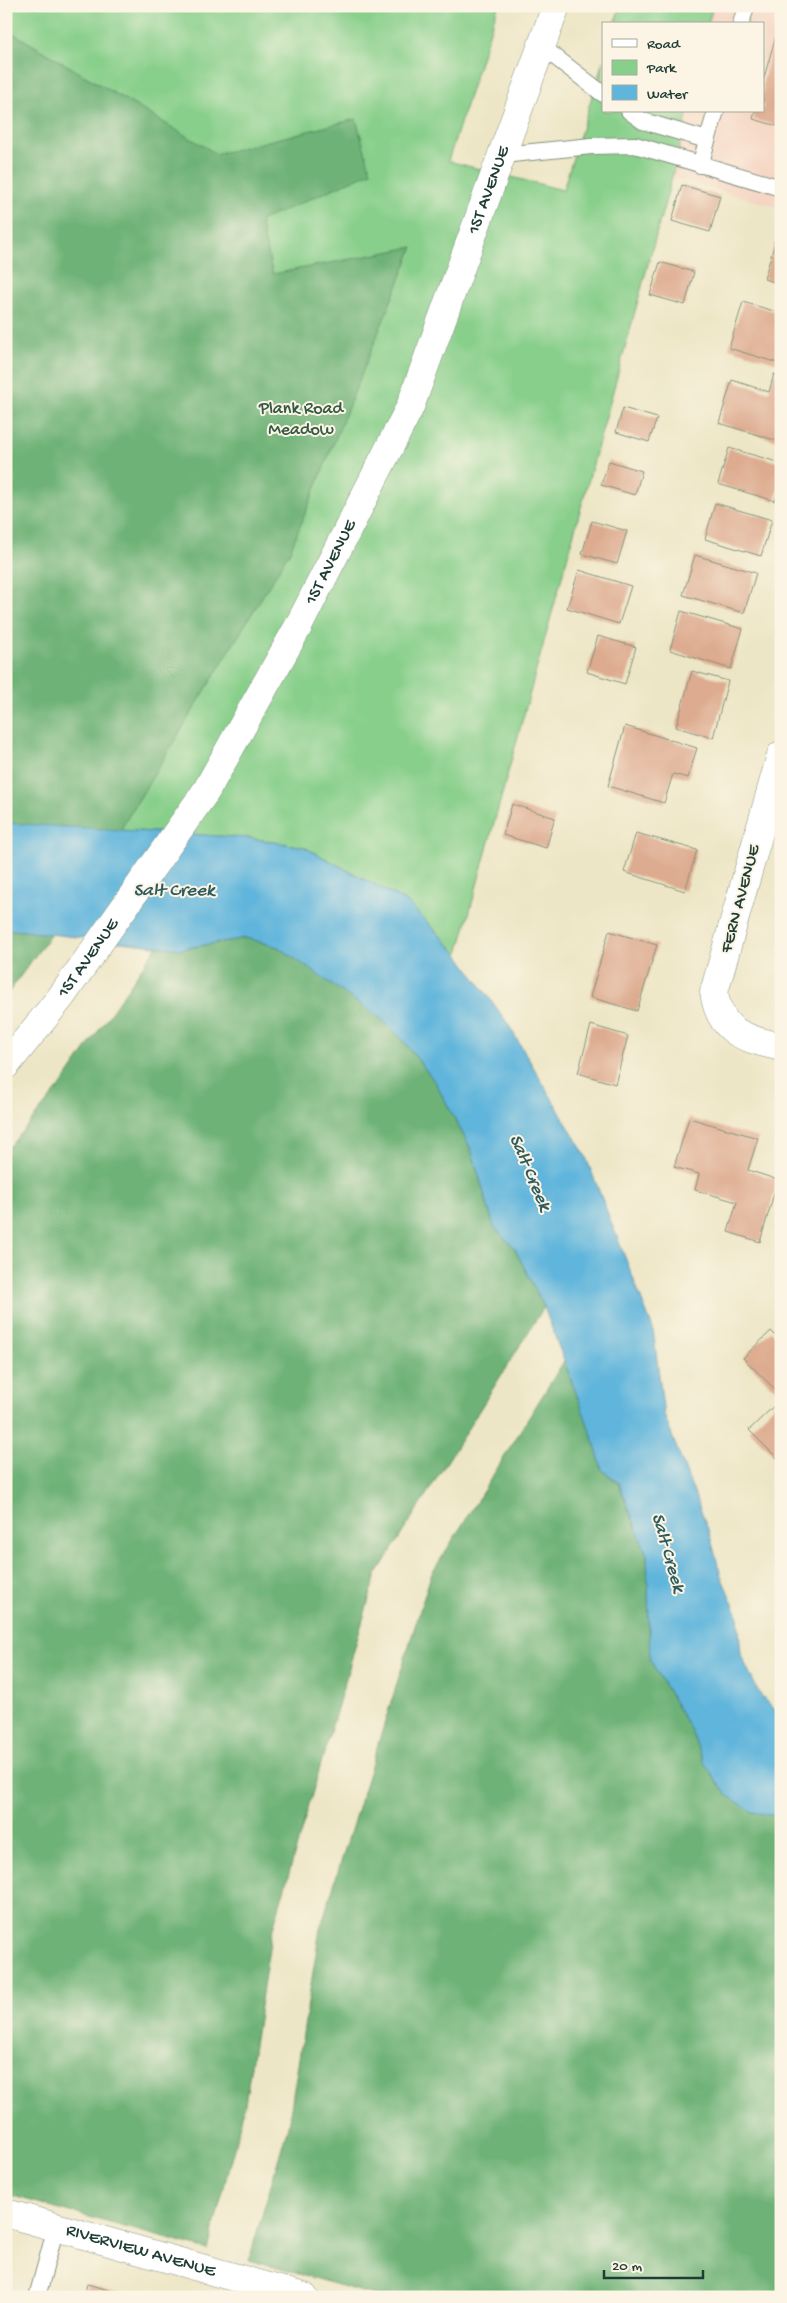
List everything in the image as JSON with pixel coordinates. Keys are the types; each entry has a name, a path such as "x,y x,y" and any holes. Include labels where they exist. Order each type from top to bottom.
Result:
{"main road":[{"name":"1ST AVENUE","path":"6,1066 61,997 206,791 298,628 410,407 556,6"},
{"name":"FERN AVENUE","path":"781,755 714,992 719,1014 736,1033 781,1047"},
{"name":"RIVERVIEW AVENUE","path":"6,2213 56,2227 246,2289 304,2297"}],"lane":[{"path":"742,22 746,6"},
{"path":"541,46 602,93"},
{"path":"630,112 643,121 707,140"},
{"path":"700,165 716,112"},
{"path":"502,155 591,146 635,146 781,188"},
{"path":"37,2297 56,2227"}],"shaded area":[{"path":"713,6 781,6 781,208 672,177 688,112 764,112 764,22 709,22"}],"green space":[{"name":"Plank Road Meadow","path":"6,6 498,6 448,161 563,190 602,64 602,112 688,112 672,177 458,954 407,902 304,847 250,838 6,823"},
{"path":"620,6 713,6 709,22 616,22"},
{"path":"6,29 217,154 356,119 371,172 260,221 273,274 413,247 290,551 119,832 6,823"},
{"path":"6,929 51,934 6,996"},
{"path":"246,938 278,947 382,1019 403,1040 435,1082 471,1149 494,1227 515,1249 544,1307 376,1575 271,1935 245,2104 208,2250 6,2194 6,1151 59,1088 157,946 181,949"},
{"path":"564,1361 594,1441 602,1470 618,1483 647,1555 650,1660 690,1729 705,1764 752,1812 781,1817 781,2297 381,2297 249,2260 288,2126 320,1929 431,1575"}],"water":[{"name":"Salt Creek","path":"6,823 250,838 304,847 407,902 458,954 508,1024 585,1155 653,1329 664,1415 709,1532 721,1576 738,1616 741,1655 759,1693 781,1716 781,1817 752,1812 726,1794 705,1764 690,1729 650,1660 647,1555 619,1483 602,1470 594,1441 544,1307 515,1249 494,1227 471,1149 435,1082 403,1040 381,1019 278,947 246,938 181,949 6,929"}],"building":[{"path":"781,18 781,127 753,119 755,112 764,112 764,78"},
{"path":"682,185 720,196 710,232 672,221"},
{"path":"775,243 781,245 781,284 764,279"},
{"path":"660,262 694,272 685,305 650,295"},
{"path":"743,302 781,313 781,364 729,348"},
{"path":"774,374 781,376 781,442 719,423 732,380 769,392"},
{"path":"623,408 657,418 649,442 616,432"},
{"path":"729,448 781,463 781,480 775,501 718,484"},
{"path":"609,461 642,471 635,495 601,485"},
{"path":"715,503 772,520 761,556 705,539"},
{"path":"592,521 627,531 617,564 582,554"},
{"path":"695,555 756,573 744,613 683,595"},
{"path":"579,570 631,586 619,624 567,608"},
{"path":"681,611 743,629 731,669 670,650"},
{"path":"598,636 636,647 625,684 587,672"},
{"path":"692,671 728,681 713,738 676,727"},
{"path":"625,726 697,748 688,778 673,774 664,803 608,786"},
{"path":"512,804 555,818 546,848 503,835"},
{"path":"636,833 697,850 685,891 624,872"},
{"path":"609,931 657,945 637,1011 590,997"},
{"path":"591,1025 628,1036 615,1084 578,1073"},
{"path":"689,1118 758,1138 748,1170 778,1180 760,1242 728,1232 737,1202 695,1190 699,1174 674,1167"},
{"path":"771,1331 781,1341 781,1395 743,1358"},
{"path":"781,1399 781,1462 749,1430"},
{"path":"87,2284 130,2296 130,2297 84,2297"}]}
